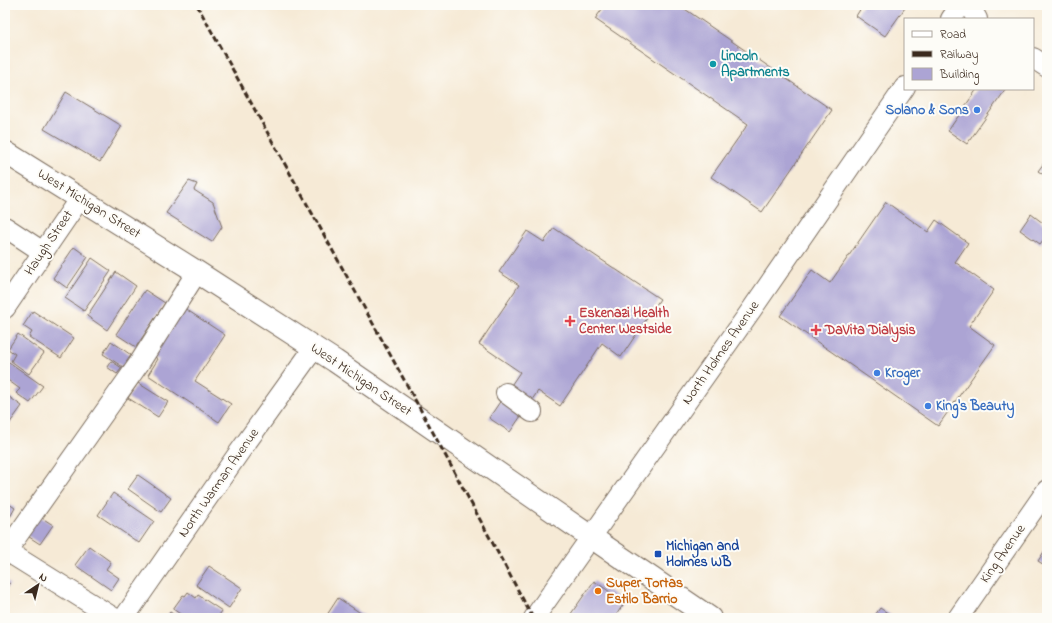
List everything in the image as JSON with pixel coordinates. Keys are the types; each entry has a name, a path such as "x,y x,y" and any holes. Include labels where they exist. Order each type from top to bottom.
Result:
{"main road":[{"name":"West Michigan Street","path":"5,152 197,272 335,361 710,618"}],"street":[{"path":"952,18 961,5"},
{"path":"969,5 976,18"},
{"path":"1034,59 1047,67"},
{"name":"North Holmes Avenue","path":"534,618 761,296 904,88"},
{"name":"Haugh Street","path":"5,308 80,198"},
{"path":"5,227 43,252"},
{"path":"114,618 5,551 138,365 197,272"},
{"name":"North Warman Avenue","path":"124,618 314,348"},
{"path":"506,393 532,412"},
{"name":"King Avenue","path":"958,618 1047,490"}],"building":[{"name":"Lincoln Apartments","path":"605,5 679,5 832,110 762,212 711,177 748,124 595,19"},
{"path":"863,5 907,5 885,36 856,16"},
{"path":"5,34 9,37 5,43"},
{"name":"Solano & Sons","path":"976,90 1005,90 967,144 948,131"},
{"path":"66,92 122,126 100,162 44,129"},
{"path":"1047,159 1047,177 1038,171"},
{"path":"189,181 197,184 194,190 213,202 222,227 212,242 166,213"},
{"path":"886,202 928,232 936,220 968,243 955,262 994,290 969,326 995,345 938,426 780,316 812,270 830,283"},
{"path":"1031,214 1047,226 1047,235 1040,244 1020,230"},
{"name":"Eskenazi Health Center Westside","path":"554,228 660,299 621,357 602,343 560,406 538,391 510,432 489,418 520,372 479,344 519,285 499,272 527,231 544,242"},
{"path":"74,247 88,257 67,288 53,278"},
{"path":"92,258 111,271 84,311 65,298"},
{"path":"116,272 136,286 107,330 87,316"},
{"path":"145,290 165,303 136,347 116,334"},
{"path":"184,308 225,335 195,381 231,404 219,422 148,375 158,359 153,356"},
{"path":"33,311 74,338 61,358 29,337 32,332 23,326"},
{"path":"18,334 44,353 29,374 11,361 15,354 8,349"},
{"path":"111,341 131,355 123,367 103,354"},
{"path":"6,360 43,386 30,403 16,393 20,389 5,378"},
{"path":"111,361 122,368 117,374 107,367"},
{"path":"138,383 168,402 158,417 128,398"},
{"path":"5,394 22,406 9,424 5,421"},
{"path":"138,475 171,498 161,512 128,489"},
{"path":"113,493 154,521 139,543 98,515"},
{"path":"9,504 15,508 10,517 5,514"},
{"path":"39,516 53,525 40,544 26,535"},
{"path":"89,546 111,562 106,569 119,578 111,590 75,565"},
{"path":"1047,547 1047,567 1038,561"},
{"path":"209,566 242,588 229,608 196,585"},
{"path":"5,580 10,584 5,591"},
{"name":"Super Tortas Estilo Barrio","path":"594,581 625,602 614,618 568,618"},
{"path":"188,592 196,598 198,595 222,611 217,618 186,618 173,609 183,595 185,596"},
{"path":"338,598 368,618 325,618"},
{"path":"880,608 895,618 873,618"},
{"path":"170,612 179,618 165,618"}],"railway":[{"path":"197,5 429,425 533,618"}],"place":[{"name":"Lincoln Apartments","path":"713,64"},
{"name":"Solano & Sons","path":"977,110"},
{"name":"Eskenazi Health Center Westside","path":"570,321"},
{"name":"DaVita Dialysis","path":"816,330"},
{"name":"Kroger","path":"877,373"},
{"name":"King's Beauty","path":"928,406"},
{"name":"Michigan and Holmes WB","path":"658,554"},
{"name":"Super Tortas Estilo Barrio","path":"598,591"}]}
